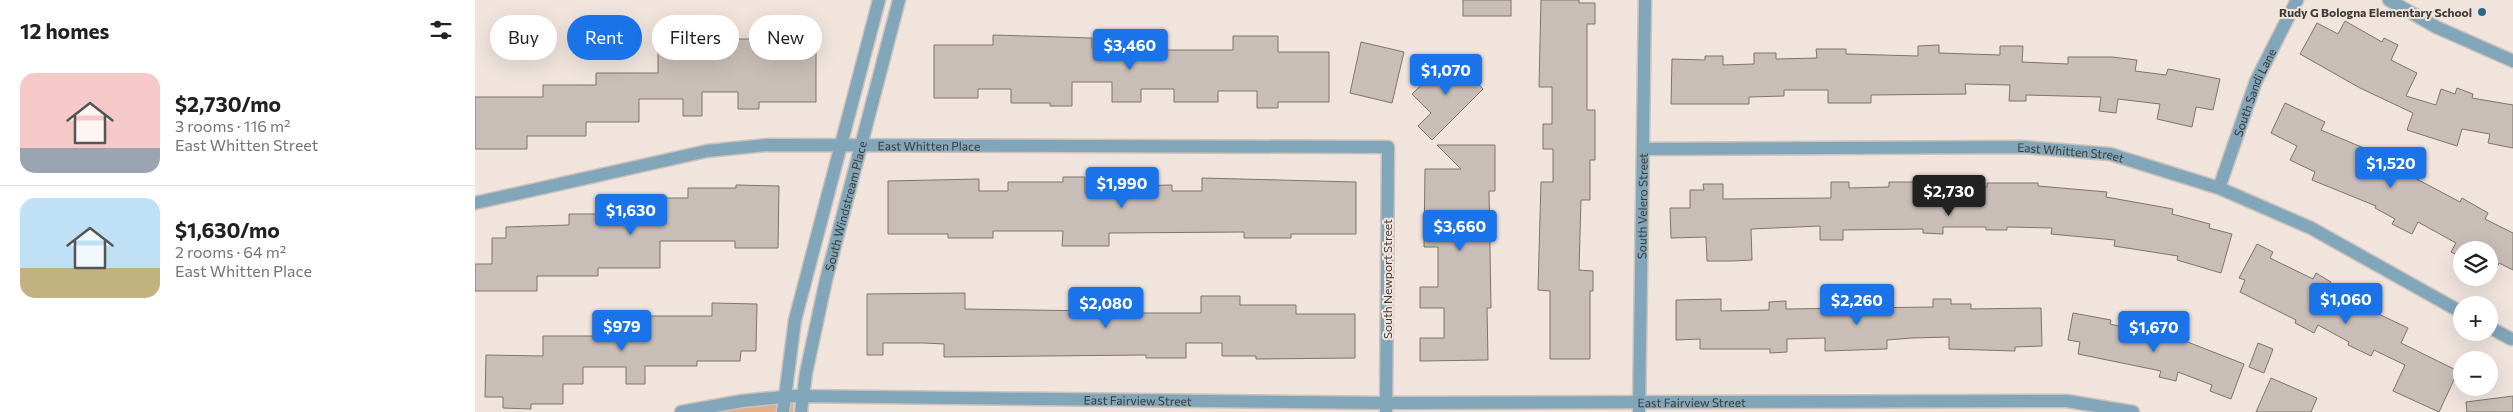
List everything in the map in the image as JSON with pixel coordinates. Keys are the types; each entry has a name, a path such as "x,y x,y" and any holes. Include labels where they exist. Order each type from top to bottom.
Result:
{"street":[{"name":"South Windstream Place","path":"783,412 795,320 879,0"},
{"name":"South Windstream Place","path":"801,412 824,289 899,0"},
{"name":"South Velero Street","path":"1639,406 1645,0"},
{"name":"South Sandi Lane","path":"2219,188 2256,81 2297,0"},
{"path":"2389,0 2436,27 2513,60"},
{"name":"East Whitten Place","path":"475,203 707,151 767,145 1388,147"},
{"name":"South Newport Street","path":"1386,407 1388,147"},
{"name":"East Whitten Street","path":"1643,149 2033,148 2110,154 2219,188 2311,228 2453,308"},
{"path":"2498,332 2511,339"},
{"name":"East Fairview Street","path":"681,412 742,401 803,396 1386,407 2067,401 2133,412"}],"shaded area":[{"path":"794,396 793,412 681,412"}],"building":[{"path":"1463,0 1511,0 1511,16 1463,16"},
{"path":"1541,0 1579,0 1579,3 1595,3 1595,24 1587,24 1587,110 1595,110 1595,160 1590,160 1590,200 1581,200 1579,270 1593,271 1593,291 1590,291 1590,359 1550,359 1550,291 1538,290 1541,182 1553,182 1553,149 1543,149 1543,124 1552,124 1552,87 1539,87"},
{"path":"2345,21 2382,42 2384,38 2398,45 2391,60 2417,73 2406,96 2436,105 2441,89 2455,94 2457,88 2473,94 2472,98 2513,105 2513,148 2488,143 2490,134 2462,129 2457,146 2407,130 2413,113 2360,88 2300,54 2317,23 2338,34"},
{"path":"993,35 1092,38 1092,48 1157,50 1233,50 1233,36 1278,36 1278,52 1329,52 1329,102 1278,102 1278,108 1257,108 1257,91 1218,91 1218,102 1174,102 1174,89 1141,89 1141,102 1112,102 1112,82 1072,82 1072,106 1050,106 1050,103 1011,103 1011,89 978,89 978,98 934,98 934,45 993,45"},
{"path":"739,39 749,39 749,60 816,60 816,102 759,102 759,109 738,109 738,92 702,92 702,116 683,116 683,99 639,99 639,122 586,122 586,136 527,136 527,149 475,149 475,97 543,97 543,85 596,85 596,73 658,73 658,60 739,60"},
{"path":"1361,42 1404,52 1392,103 1350,93"},
{"path":"1939,45 1939,53 2000,55 2000,46 2023,46 2022,62 2068,64 2068,57 2112,57 2137,60 2135,71 2166,75 2168,69 2220,79 2213,110 2196,107 2192,127 2157,119 2160,104 2118,99 2116,113 2099,111 2101,97 2026,95 2026,101 2009,101 2010,85 1965,84 1966,94 1871,95 1871,103 1828,103 1828,90 1784,90 1784,96 1749,97 1749,104 1671,104 1672,59 1705,60 1705,56 1723,56 1723,65 1754,64 1754,53 1776,53 1776,59 1817,58 1816,49 1846,49 1846,54 1918,56 1918,46"},
{"path":"1451,56 1483,89 1432,140 1418,126 1431,113 1412,94"},
{"path":"2285,103 2325,122 2321,130 2383,156 2381,160 2460,202 2462,198 2488,213 2485,219 2513,233 2513,270 2499,263 2498,265 2498,241 2453,241 2418,222 2412,234 2392,224 2395,219 2375,208 2376,206 2312,180 2315,172 2290,160 2297,146 2271,133"},
{"path":"1437,145 1495,145 1495,191 1489,191 1491,308 1487,308 1488,360 1420,361 1420,338 1444,338 1444,308 1420,308 1420,287 1438,287 1438,247 1424,247 1425,169 1461,169"},
{"path":"1063,177 1085,177 1085,193 1127,193 1127,186 1172,185 1172,191 1202,191 1202,178 1356,182 1356,234 1291,234 1291,238 1244,238 1244,232 1109,233 1109,246 1062,246 1063,231 993,231 993,238 948,238 948,234 888,234 888,181 979,179 979,191 1008,191 1008,182 1063,182"},
{"path":"1831,182 1849,182 1849,188 1889,187 1889,182 1941,182 1941,186 1987,187 1987,183 2038,183 2038,186 2107,192 2106,197 2173,209 2172,214 2210,224 2209,228 2232,234 2221,273 2177,260 2178,256 2114,246 2115,240 2051,234 2052,228 2007,227 2007,230 1986,230 1986,227 1943,227 1943,234 1923,233 1923,229 1843,230 1843,240 1820,240 1820,226 1751,229 1752,260 1733,261 1707,261 1706,237 1671,238 1670,208 1690,208 1690,190 1704,190 1703,184 1723,184 1723,199 1831,198"},
{"path":"736,185 779,186 778,248 735,248 735,241 660,241 660,268 598,268 598,276 537,276 537,291 475,291 475,264 492,264 492,238 506,238 506,227 569,225 569,214 640,214 640,198 688,198 688,188 736,188"},
{"path":"2257,244 2273,252 2270,258 2313,279 2316,273 2331,282 2324,294 2362,315 2366,308 2408,328 2401,343 2453,369 2453,382 2439,412 2393,391 2405,365 2374,350 2371,356 2348,345 2349,342 2318,325 2314,333 2295,323 2296,320 2240,292 2245,280 2239,278"},
{"path":"965,293 965,309 1095,311 1095,303 1134,303 1134,313 1201,313 1201,296 1240,296 1240,305 1296,305 1296,314 1355,314 1355,358 1256,359 1256,356 1222,356 1222,343 1186,343 1186,358 1146,358 1146,355 944,357 944,344 924,343 883,343 883,355 867,355 867,294"},
{"path":"1721,299 1721,311 1769,310 1769,302 1786,301 1786,309 1933,307 1933,299 1951,299 1951,304 1971,304 1971,309 2041,308 2042,346 2015,347 2015,351 1949,349 1949,337 1887,340 1887,349 1825,351 1825,338 1787,339 1787,352 1770,353 1770,349 1700,349 1700,339 1676,340 1676,300"},
{"path":"712,303 757,304 756,351 741,351 740,361 697,361 697,366 645,366 645,384 626,384 626,367 583,367 583,384 563,384 563,404 531,404 531,409 503,408 503,397 485,397 486,355 543,356 543,336 599,336 599,312 645,312 645,316 712,316"},
{"path":"2073,313 2111,320 2110,324 2185,341 2244,364 2231,399 2210,391 2212,385 2178,372 2176,381 2159,377 2161,371 2078,354 2080,342 2068,340"},
{"path":"2258,343 2273,349 2264,373 2249,367"},
{"path":"2271,378 2317,398 2311,412 2256,412"},
{"path":"2513,396 2513,412 2467,412 2466,402"}],"place":[{"name":"Rudy G Bologna Elementary School","path":"2482,12"}]}
